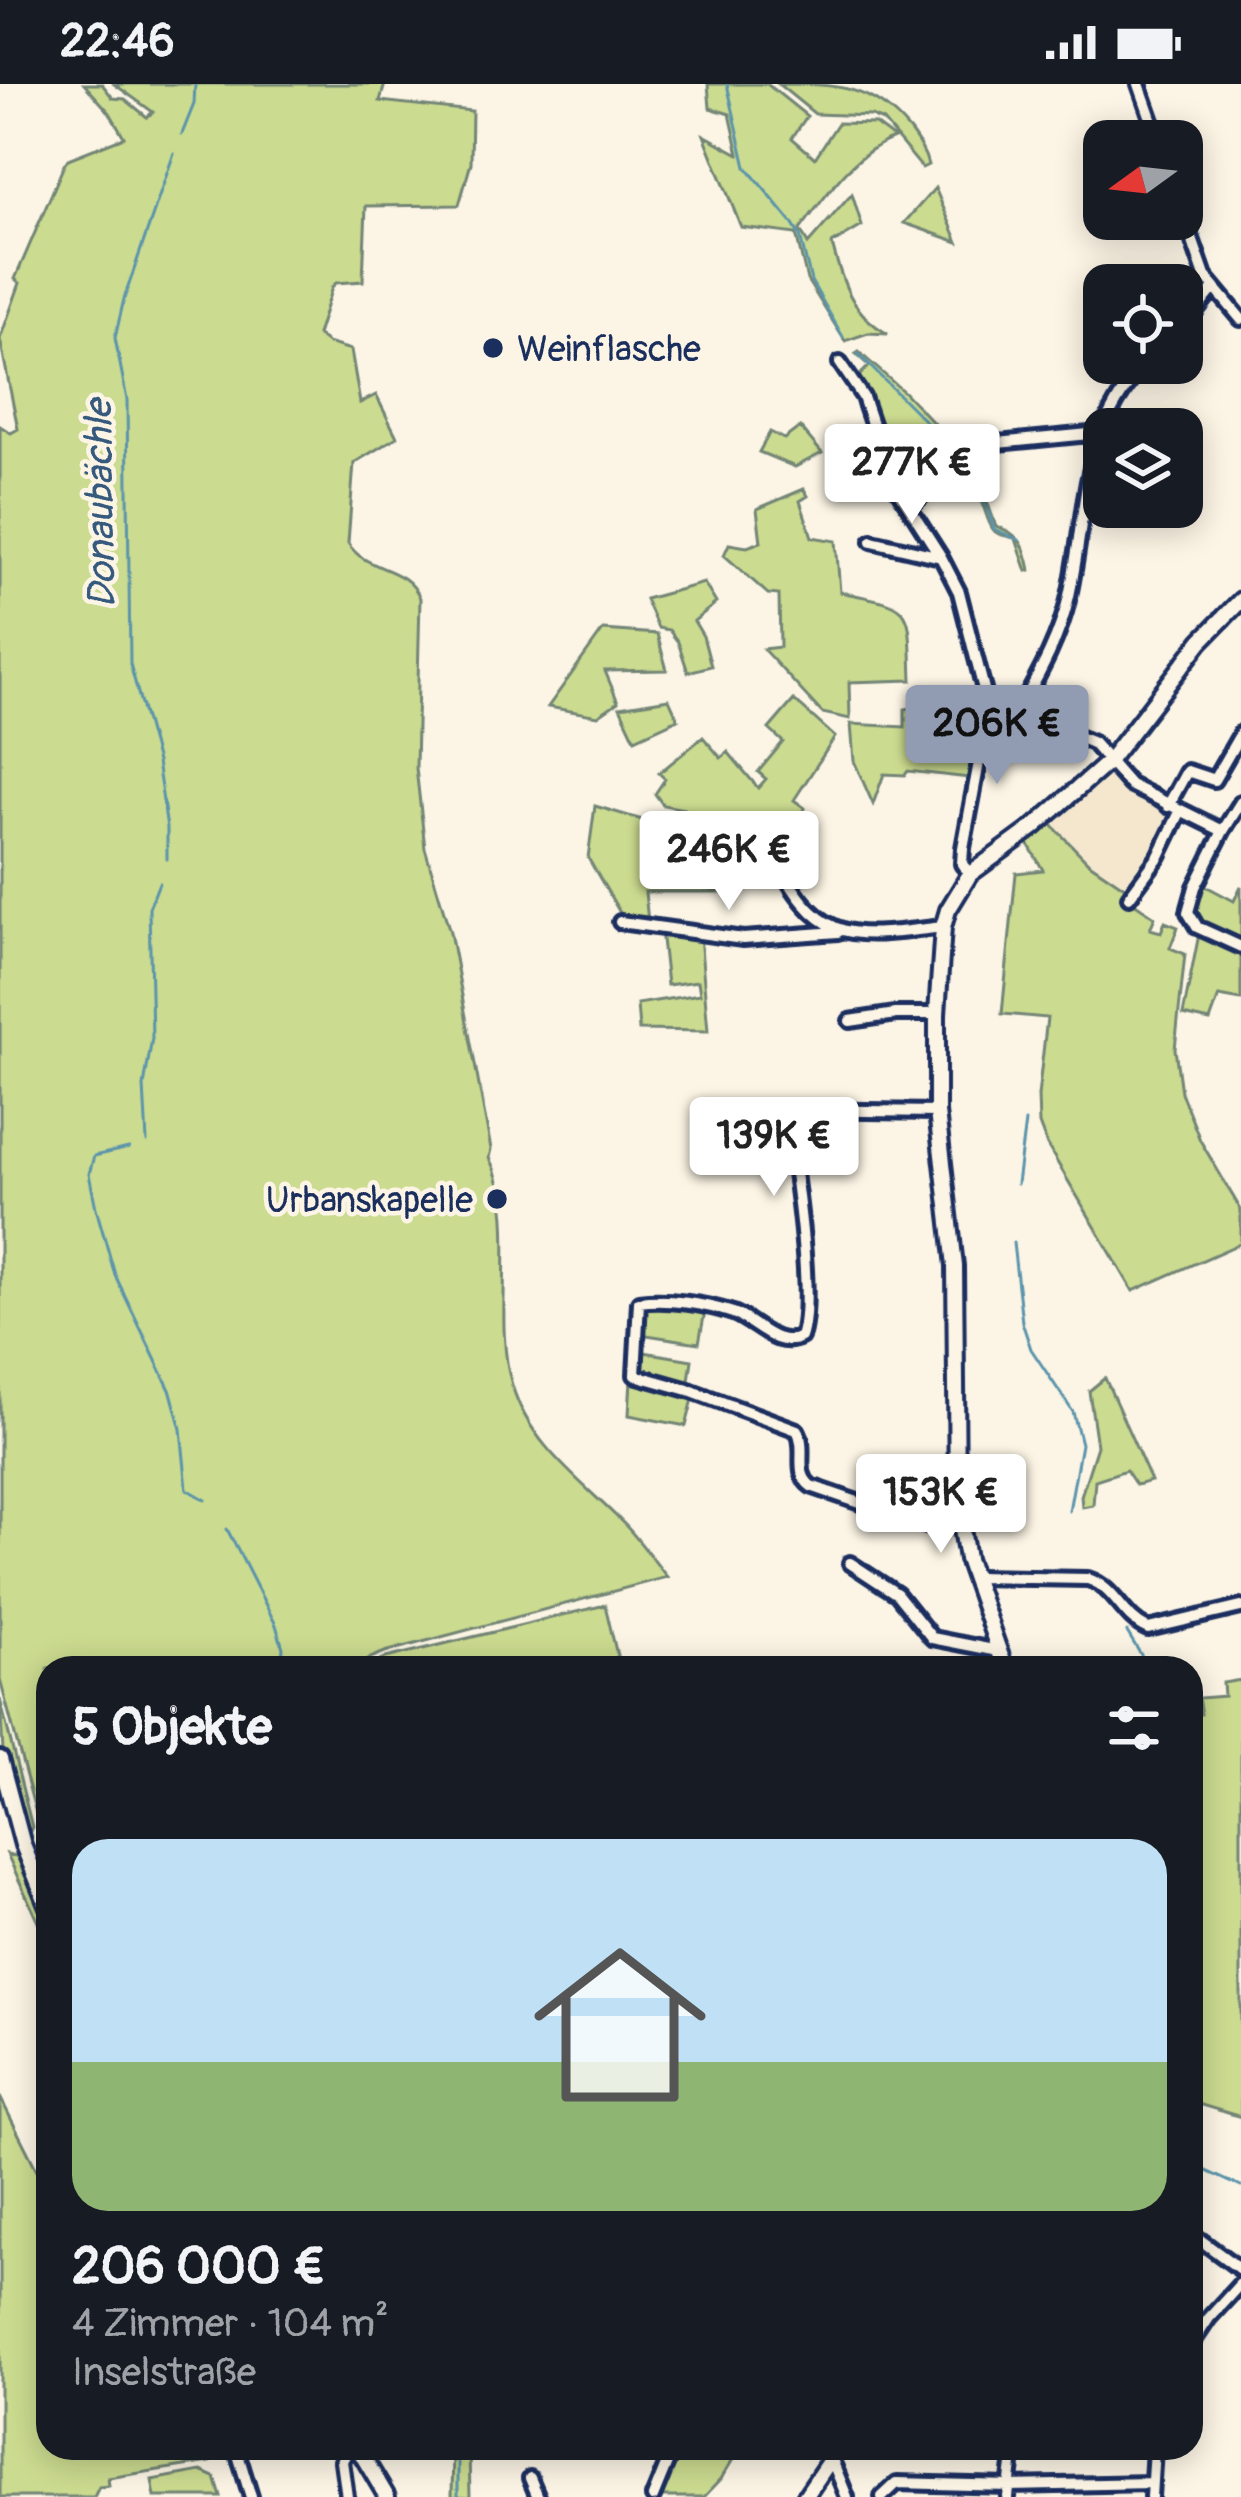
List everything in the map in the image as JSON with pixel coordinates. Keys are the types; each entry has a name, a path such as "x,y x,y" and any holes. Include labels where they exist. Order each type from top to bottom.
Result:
{"street":[{"path":"1139,84 1152,120"},
{"path":"1194,240 1213,290 1241,319"},
{"path":"1203,302 1213,290"},
{"path":"840,363 863,397 890,477 959,592 989,709 963,848 962,864 970,874"},
{"path":"910,507 976,445 1083,432"},
{"path":"1021,707 1059,632 1083,519"},
{"path":"872,541 941,557"},
{"path":"1000,1656 959,1522 956,1266 937,1112 943,927 958,889 970,874 1034,827 1107,763 1201,641 1241,600"},
{"path":"989,709 1021,707 1032,718 1093,743 1130,785 1223,831"},
{"path":"1168,806 1186,772 1214,780 1241,733"},
{"path":"1241,802 1195,887 1188,912 1197,927 1241,947"},
{"path":"1130,897 1160,856 1180,812"},
{"path":"796,836 771,850 796,898 838,932"},
{"path":"620,922 743,939 943,927"},
{"path":"850,1021 896,1013 938,1014"},
{"path":"937,1112 795,1110 788,1121 804,1286 801,1337 792,1342 781,1340 731,1312 639,1302 634,1375 692,1390 797,1430 803,1440 804,1482 811,1486 927,1526 959,1522"},
{"path":"850,1562 897,1594 932,1638 998,1651"},
{"path":"973,1577 1102,1583 1134,1623 1148,1629 1241,1607"},
{"path":"0,1759 36,1877"},
{"path":"1203,2242 1241,2270"},
{"path":"1203,2327 1241,2283"},
{"path":"240,2460 251,2497"},
{"path":"343,2460 347,2497"},
{"path":"365,2460 387,2497"},
{"path":"653,2497 668,2460"},
{"path":"803,2496 827,2460"},
{"path":"836,2460 848,2497"},
{"path":"1009,2492 1013,2460"},
{"path":"882,2497 897,2482 1009,2492 1151,2490 1153,2460"},
{"path":"530,2479 538,2497"}],"shaded area":[{"path":"1103,771 1177,815 1129,890 1088,862 1048,821"}],"green space":[{"path":"84,84 102,84 113,98 125,99 147,117 153,112 114,84 385,84 380,101 472,111 471,163 459,205 366,206 363,281 332,287 317,335 351,350 360,403 376,395 397,437 354,463 348,543 365,559 405,579 420,598 416,768 425,848 450,932 489,1158 503,1209 504,1329 512,1385 545,1445 626,1526 667,1577 375,1656 36,1656 36,1813 0,1680 0,426 11,433 18,429 0,339 20,283 15,279 64,165 68,159 124,137"},
{"path":"708,84 767,84 807,116 792,138 815,158 838,123 875,124 894,138 853,165 800,230 808,244 852,194 862,226 832,244 850,296 865,317 888,334 868,333 845,341 807,280 796,234 741,227 704,135 739,154 730,114 710,108"},
{"path":"778,84 834,86 866,95 896,115 928,165 922,168 883,121 871,116 815,114"},
{"path":"935,188 958,242 904,223"},
{"path":"859,352 961,452 954,458 929,429 886,447 856,379 869,366 856,354"},
{"path":"800,427 822,453 795,467 759,452 770,432 784,439"},
{"path":"964,456 976,471 996,526 1011,533 1020,542 1030,570 1016,539 993,529 973,479 960,461"},
{"path":"804,489 808,496 800,501 812,537 836,541 840,592 895,606 908,622 912,680 849,682 850,719 822,713 763,649 780,647 779,595 768,594 724,555 729,544 747,547 761,542 757,509"},
{"path":"704,583 716,603 694,621 711,666 688,672 678,642 669,630 658,628 645,599"},
{"path":"603,630 657,634 667,670 605,671 618,702 598,716 548,707"},
{"path":"669,699 678,719 635,739 620,707"},
{"path":"794,700 835,737 794,800 805,808 799,830 766,845 732,837 730,892 645,892 648,922 627,919 588,858 595,806 663,826 673,844 683,845 684,809 663,805 655,794 665,779 659,773 703,737 721,758 728,752 758,788 766,779 758,772 783,742 769,729"},
{"path":"905,709 935,711 935,735 978,743 970,778 908,771 884,774 873,804 854,761 851,724 905,727"},
{"path":"1048,821 1088,862 1129,890 1125,897 1155,917 1150,929 1161,932 1165,922 1178,927 1170,948 1185,954 1175,1049 1181,1092 1200,1140 1241,1210 1241,1243 1133,1291 1039,1124 1047,1018 1002,1014 1016,873 1043,870 1026,840"},
{"path":"1202,884 1234,901 1241,886 1241,944 1196,922 1193,903"},
{"path":"661,930 700,935 708,1031 639,1030 637,1004 700,994 698,981 667,985"},
{"path":"1199,934 1241,954 1241,1000 1219,996 1210,1021 1183,1015"},
{"path":"646,1306 705,1311 699,1343 640,1334"},
{"path":"638,1351 692,1360 688,1387 641,1371"},
{"path":"1105,1378 1151,1481 1136,1485 1126,1470 1095,1480 1093,1505 1082,1507 1097,1446 1089,1391"},
{"path":"631,1379 694,1395 686,1426 629,1415"},
{"path":"605,1605 617,1656 394,1656"},
{"path":"1241,1680 1241,2117 1203,2106 1203,1698 1224,1696 1223,1683"},
{"path":"0,1699 32,1827 28,1835 3,1751"},
{"path":"7,1854 23,1862 36,1893 36,1917"},
{"path":"0,2097 36,2168 36,2460 210,2462 108,2478 109,2486 99,2487 94,2497 0,2497"},
{"path":"453,2460 469,2460 470,2497 452,2497"},
{"path":"671,2460 733,2460 704,2497 659,2497"},
{"path":"201,2471 215,2477 221,2497 155,2497 152,2480"}],"waterway":[{"name":"Donaubächle","path":"182,134 194,104 195,84"},
{"path":"727,84 746,167 800,236 811,281 843,337"},
{"name":"Donaubächle","path":"167,859 157,762 130,664 127,400 115,338 174,153"},
{"path":"858,354 957,453"},
{"path":"965,460 979,483 994,529 1019,540"},
{"name":"Donaubächle","path":"147,1142 144,1086 152,1038 149,908 159,883"},
{"path":"1017,1184 1025,1122"},
{"name":"Donaubächle","path":"129,1148 94,1156 89,1174 96,1208 115,1275 171,1392 181,1429 187,1489 206,1500"},
{"path":"1013,1243 1022,1322 1031,1349 1073,1412 1081,1444 1069,1511"},
{"name":"Donaubächle","path":"227,1529 276,1625 282,1656"},
{"path":"1127,1632 1142,1656"},
{"path":"1203,2170 1241,2187"},
{"name":"Donaubächle","path":"458,2460 458,2497"}],"place":[{"name":"Weinflasche","path":"493,348"},
{"name":"Urbanskapelle","path":"497,1199"}]}
